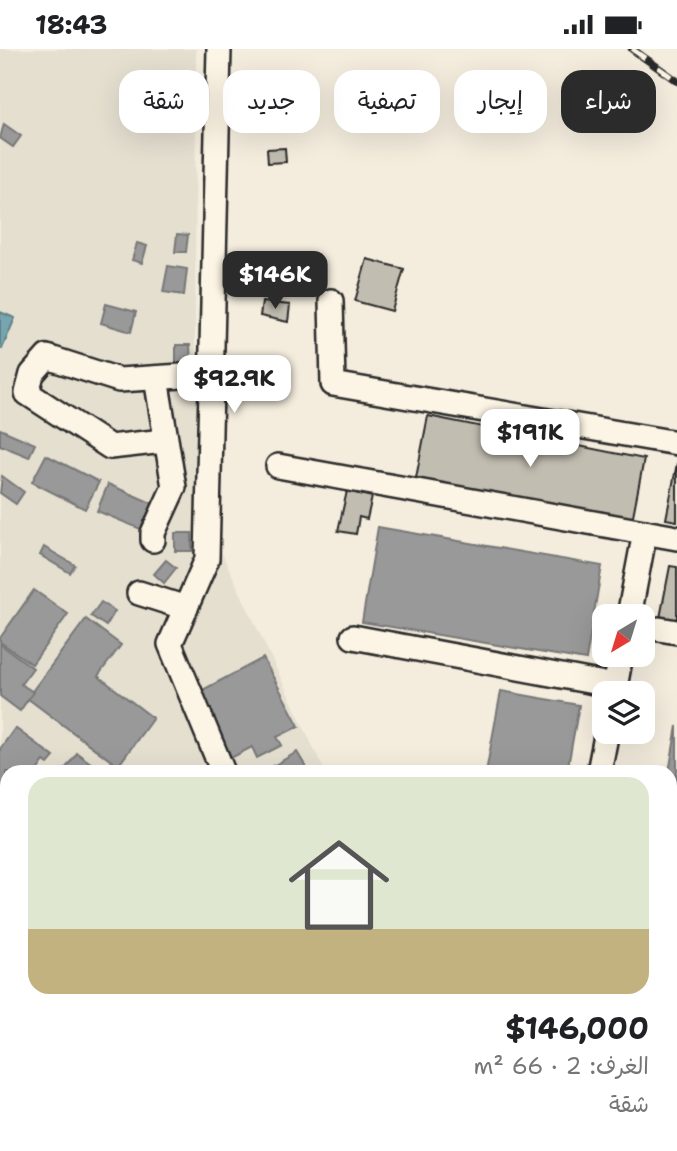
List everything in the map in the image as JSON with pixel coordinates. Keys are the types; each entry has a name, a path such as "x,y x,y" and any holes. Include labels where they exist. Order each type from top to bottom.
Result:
{"street":[{"path":"219,49 207,559 170,644 220,765"},
{"path":"331,301 333,384 677,443"},
{"path":"164,441 110,447 27,393 32,374 47,357 119,380 213,374"},
{"path":"153,541 153,533 174,487 164,441 156,378"},
{"path":"278,466 677,538"},
{"path":"631,604 645,532"},
{"path":"139,593 186,608"},
{"path":"353,637 592,685"},
{"path":"600,765 604,744"}],"shaded area":[{"path":"0,49 196,49 196,70 119,70 119,133 196,133 195,340 210,528 322,765 0,765"}],"building: مرافق عامة":[{"path":"0,312 15,318 2,349 0,348"}],"building: صناعة":[{"path":"4,124 21,136 13,147 0,138"},
{"path":"177,234 188,235 186,252 175,252"},
{"path":"137,243 147,246 142,263 132,260"},
{"path":"168,266 187,269 184,295 163,292"},
{"path":"106,304 136,312 131,332 101,323"},
{"path":"176,345 190,345 191,366 176,366"},
{"path":"0,429 35,444 29,457 0,445"},
{"path":"46,455 99,482 85,509 32,482"},
{"path":"2,476 24,492 16,504 0,493"},
{"path":"108,484 154,504 143,530 97,511"},
{"path":"378,527 602,566 596,604 592,604 592,625 586,660 362,622"},
{"path":"175,533 192,533 192,551 175,551"},
{"path":"44,547 75,565 70,573 40,555"},
{"path":"166,560 176,568 164,583 154,574"},
{"path":"34,590 68,614 32,664 0,642 0,638"},
{"path":"101,602 115,611 106,626 91,616"},
{"path":"86,619 121,645 98,676 153,718 117,765 27,698"},
{"path":"0,644 33,668 21,684 33,692 20,711 0,696"},
{"path":"263,658 299,726 277,737 282,745 257,758 252,747 231,758 197,693"},
{"path":"501,691 579,705 568,765 487,765"},
{"path":"677,726 677,765 670,765"},
{"path":"15,728 54,757 48,764 44,761 41,765 0,765 0,749"},
{"path":"297,752 305,765 275,765"},
{"path":"77,753 93,765 68,765"}],"building: أخرى":[{"path":"285,148 286,162 268,163 267,149"},
{"path":"367,259 404,269 392,311 355,301"},
{"path":"262,302 290,305 288,322 260,316"},
{"path":"428,416 644,459 632,521 416,478"},
{"path":"677,463 677,521 666,519"},
{"path":"347,491 372,497 367,519 359,517 356,534 338,531"},
{"path":"670,566 677,567 677,621 660,618"}],"railway":[{"path":"632,49 677,81"}]}
